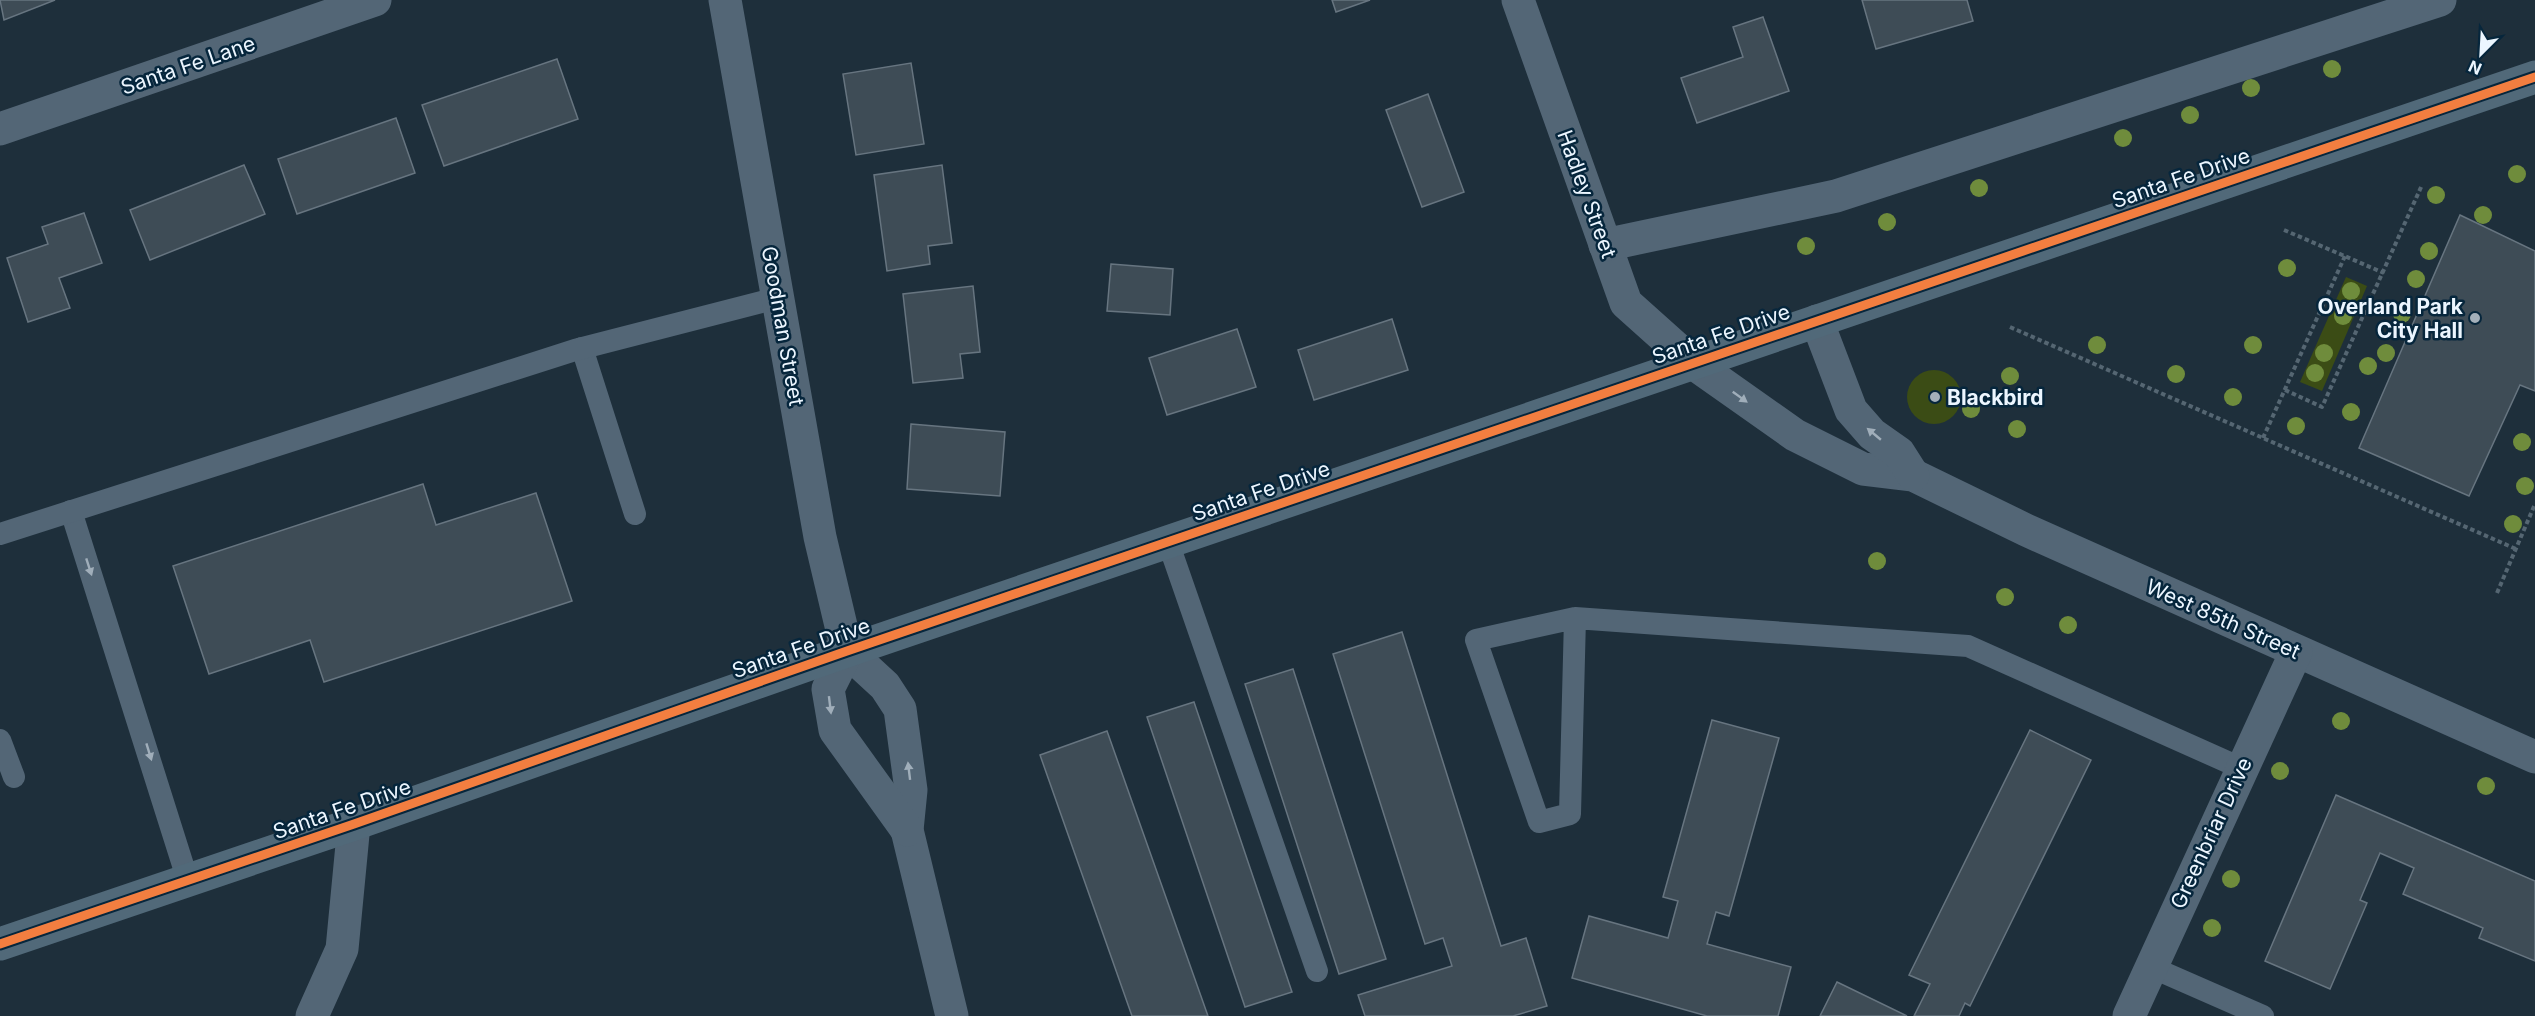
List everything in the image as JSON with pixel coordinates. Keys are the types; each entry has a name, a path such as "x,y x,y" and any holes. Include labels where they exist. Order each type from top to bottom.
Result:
{"main road":[{"name":"Santa Fe Drive","path":"0,944 354,824 847,651 2535,77"}],"street":[{"name":"Santa Fe Lane","path":"0,129 375,0"},
{"name":"Goodman Street","path":"725,0 820,537 847,651"},
{"name":"Hadley Street","path":"1518,0 1626,303 1693,363"},
{"path":"1605,245 1836,196 2440,0"},
{"name":"West 85th Street","path":"1817,321 1851,410 1872,434 1899,453 1913,475"},
{"name":"West 85th Street","path":"1693,363 1795,435 1863,470 1913,475 2026,530 2535,757"},
{"path":"907,830 835,730 828,689 847,651 885,686 900,709 911,790 907,830 952,1016"},
{"name":"Greenbriar Drive","path":"2128,1016 2296,652"},
{"path":"312,1016 342,949 354,824"}],"lane":[{"path":"0,534 582,348 777,298"},
{"path":"582,348 635,514"},
{"path":"71,511 188,881"},
{"path":"1168,542 1317,971"},
{"path":"1575,618 1570,814 1539,822 1476,639 1575,618 1968,646 2241,768"},
{"path":"0,740 14,777"},
{"path":"2151,967 2263,1016"}],"path":[{"path":"2284,390 2322,407 2422,185"},
{"path":"2284,230 2384,273"},
{"path":"2263,438 2345,256"},
{"path":"2010,327 2516,549"},
{"path":"2497,593 2535,504"}],"green space":[{"path":"2346,277 2367,286 2322,391 2300,382"},
{"path":"1934,370 1944,372 1953,378 1959,387 1961,397 1959,407 1953,416 1944,422 1934,424 1924,422 1915,416 1909,407 1907,397 1909,387 1915,378 1924,372"}],"building":[{"path":"0,0 55,0 4,20"},
{"path":"1332,0 1370,0 1336,12"},
{"path":"1862,0 1967,0 1973,21 1876,49"},
{"path":"1763,17 1789,91 1697,123 1681,78 1743,57 1733,27"},
{"path":"557,59 578,119 444,166 422,105"},
{"path":"911,63 924,144 856,155 843,74"},
{"path":"1428,94 1464,192 1422,207 1386,110"},
{"path":"396,118 415,173 297,214 278,159"},
{"path":"244,165 265,214 150,260 130,210"},
{"path":"942,165 952,243 928,246 930,264 887,271 874,175"},
{"path":"84,213 102,263 59,278 70,308 28,322 7,258 48,244 42,227"},
{"name":"Overland Park City Hall","path":"2460,215 2535,251 2535,391 2520,385 2469,496 2359,448"},
{"path":"1111,264 1173,269 1170,315 1107,311"},
{"path":"973,286 980,352 960,354 963,378 913,383 903,294"},
{"path":"1392,319 1408,370 1314,400 1298,350"},
{"path":"1237,329 1256,387 1167,415 1149,358"},
{"path":"911,424 1005,432 1000,496 907,489"},
{"path":"423,484 436,525 536,493 572,601 324,682 310,640 209,674 173,566"},
{"path":"1402,632 1501,946 1526,938 1547,1006 1513,1016 1365,1016 1358,995 1452,966 1443,938 1425,944 1333,654"},
{"path":"1293,669 1386,959 1339,974 1245,684"},
{"path":"1194,702 1292,992 1245,1007 1147,717"},
{"path":"1712,720 1779,738 1729,916 1716,912 1707,944 1791,967 1778,1016 1707,1016 1572,978 1589,916 1668,938 1678,901 1663,897"},
{"path":"2030,730 2091,760 1970,1006 1965,1003 1959,1016 1914,1016 1930,984 1909,975"},
{"path":"1107,731 1208,1016 1132,1016 1040,755"},
{"path":"2336,795 2535,881 2535,961 2479,938 2483,928 2403,894 2414,868 2380,853 2360,900 2367,903 2330,989 2265,961"},
{"path":"1837,982 1907,1016 1820,1016"}],"cycle path":[{"path":"0,944 354,824 847,651 2535,77"}],"place":[{"name":"Overland Park City Hall","path":"2475,318"},
{"name":"Blackbird","path":"1935,397"}]}
